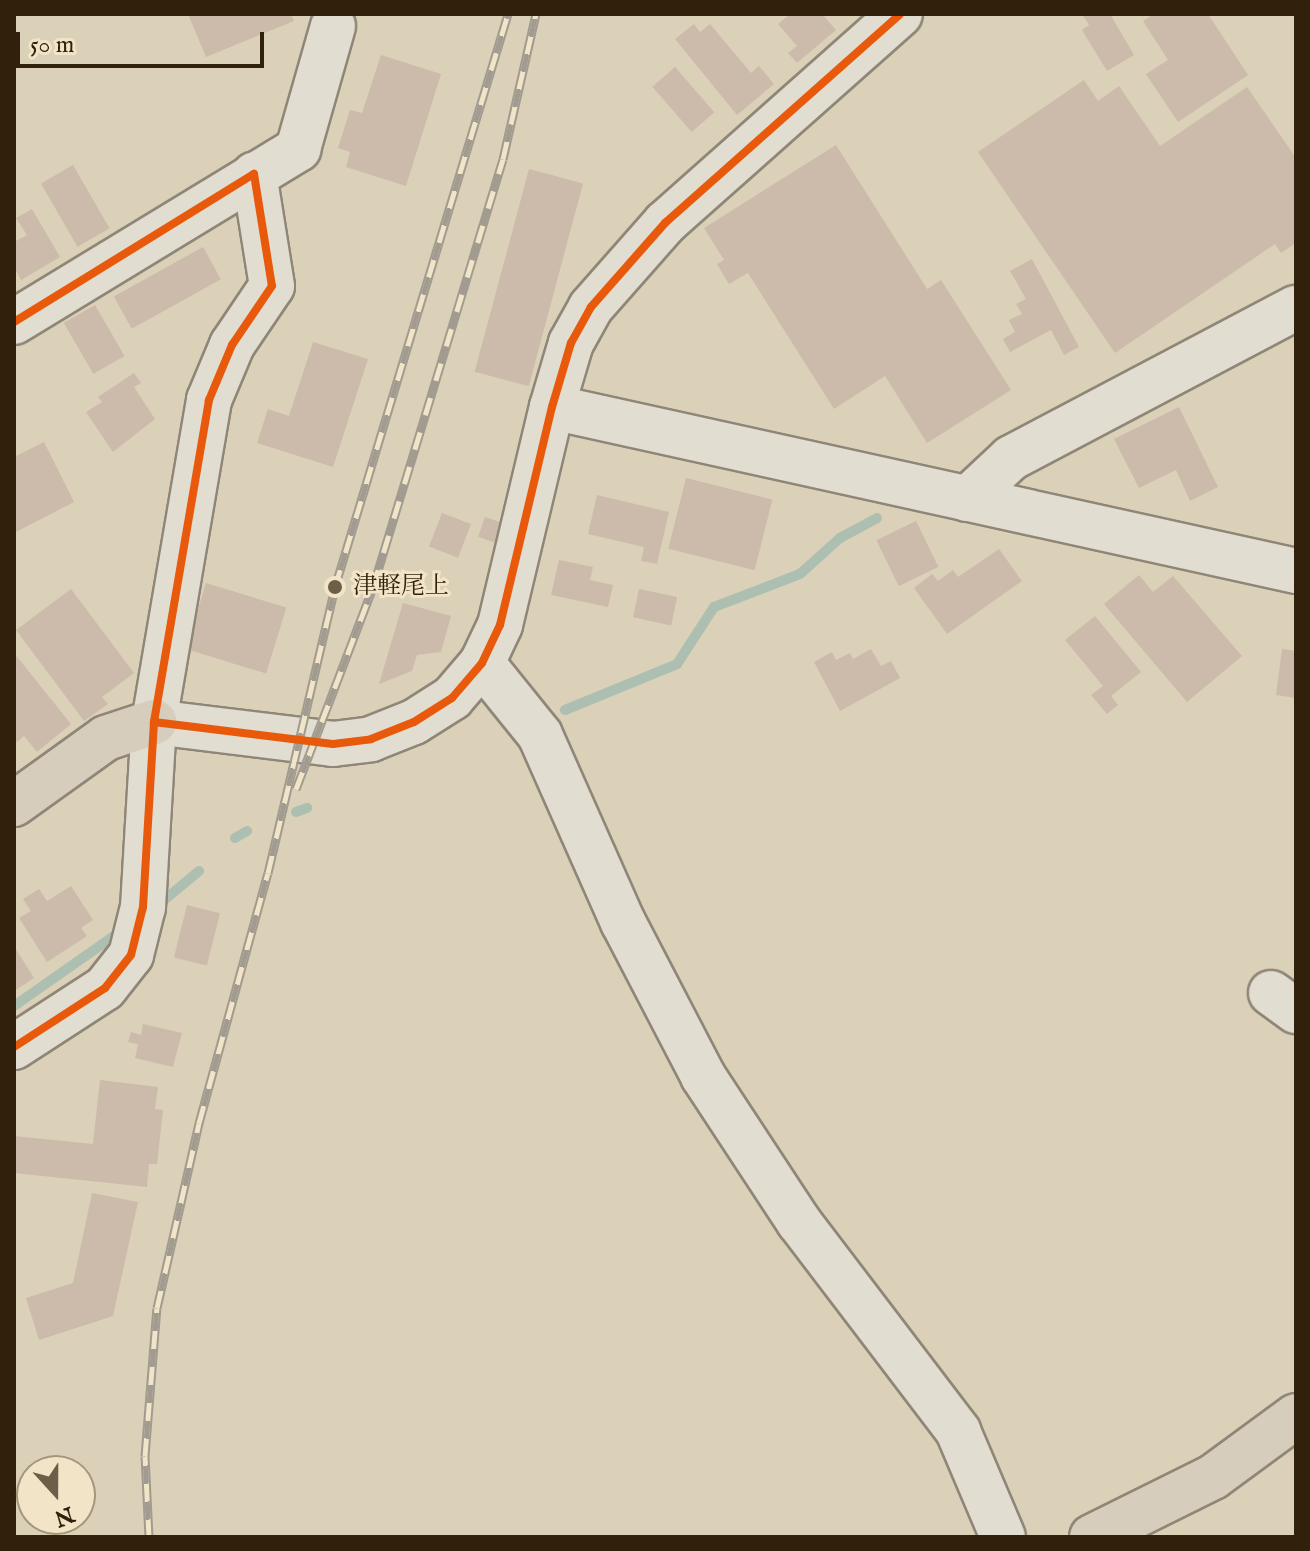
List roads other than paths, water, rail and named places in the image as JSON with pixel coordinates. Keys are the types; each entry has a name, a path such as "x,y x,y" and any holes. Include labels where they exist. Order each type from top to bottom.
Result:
{"main road":[{"path":"14,804 106,738 154,722"},
{"path":"1092,1537 1213,1477 1296,1416"}],"street":[{"path":"154,722 312,742 371,739 414,722 452,698 482,663 510,593 552,407 571,343 624,266 665,223 886,19"},
{"path":"14,322 298,149 333,26"},
{"path":"14,1047 105,988 131,955 143,907 154,722 209,400 232,345 272,286 254,174"},
{"path":"967,499 1011,458 1296,308"},
{"path":"552,407 1296,571"},
{"path":"482,663 540,735 623,922 703,1076 799,1222 958,1431 1003,1537"}],"waterway":[{"path":"565,710 677,664 714,607 800,574 840,538 877,518"},
{"path":"296,812 307,808"},
{"path":"235,838 247,831"},
{"path":"163,901 199,871"},
{"path":"14,1006 124,929"}],"railway":[{"path":"149,1537 145,1456 157,1308 199,1123 268,873 335,587 508,14"},
{"path":"296,789 373,587 503,159 536,14"}],"place":[{"name":"津軽尾上","path":"335,587"}]}
